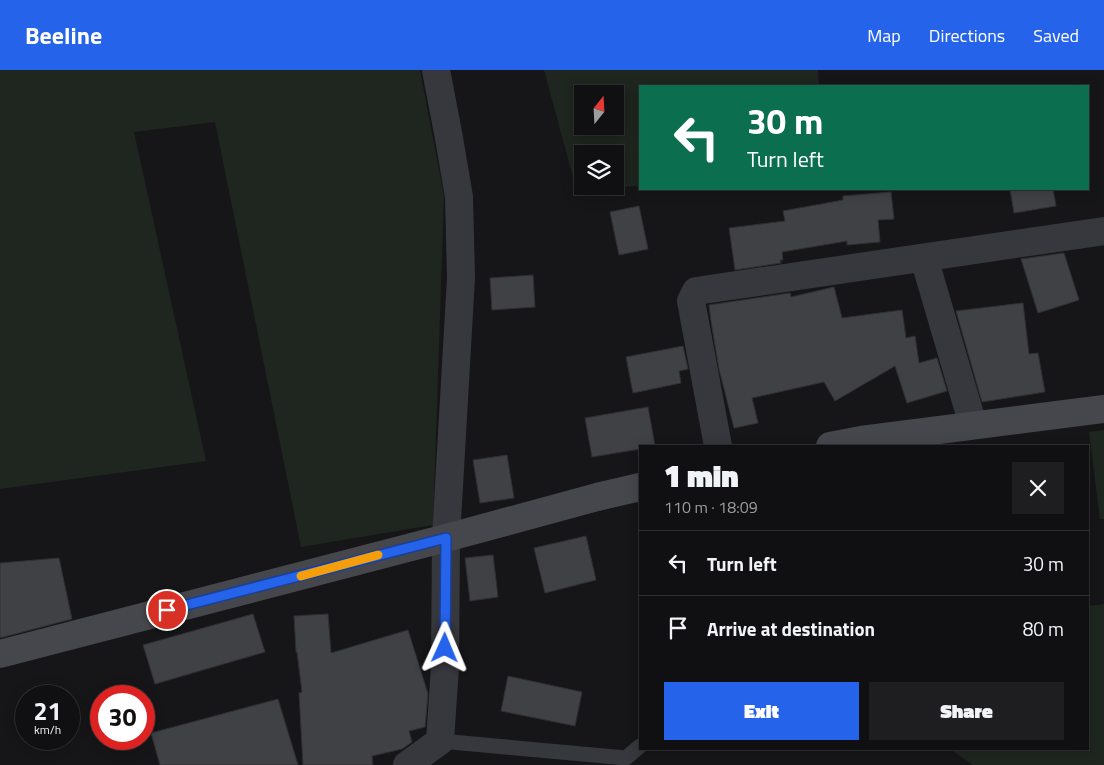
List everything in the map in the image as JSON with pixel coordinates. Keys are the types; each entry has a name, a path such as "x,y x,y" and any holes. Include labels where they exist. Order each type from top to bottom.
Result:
{"street":[{"path":"407,765 440,741 445,667 446,538 461,278 459,198 436,70"},
{"path":"718,445 691,301 696,291 1104,231"},
{"path":"924,258 972,425"},
{"path":"835,445 972,425 1104,409"},
{"path":"0,654 639,487"}],"lane":[{"path":"440,741 626,758 639,747"}],"shaded area":[{"path":"0,70 420,70 444,196 433,525 301,547 215,122 134,132 206,461 0,489"},
{"path":"544,70 818,70 819,85 639,85 639,186 624,186 624,145 574,145 574,181"},
{"path":"1104,430 1104,519 1100,519 1089,432"},
{"path":"1104,604 1104,765 973,765 951,750 1089,750 1089,606"}],"building":[{"path":"1010,190 1053,190 1056,206 1014,213"},
{"path":"891,192 894,219 878,220 880,242 847,245 847,241 782,252 783,260 780,260 781,263 735,270 729,228 785,221 783,211 843,200 843,196"},
{"path":"639,206 648,249 619,255 610,212"},
{"path":"1064,253 1079,300 1038,313 1021,259"},
{"path":"533,275 535,307 492,310 490,278"},
{"path":"834,287 842,318 902,310 906,338 915,336 919,363 937,358 947,391 907,403 895,366 835,401 824,382 752,398 758,423 734,428 719,369 709,305 790,293 791,297"},
{"path":"1023,303 1029,354 1038,353 1045,392 982,402 956,311"},
{"path":"683,346 688,369 679,371 681,383 633,393 626,357"},
{"path":"648,407 655,445 639,445 639,449 592,457 585,418"},
{"path":"507,455 514,498 480,503 473,460"},
{"path":"586,536 596,580 545,593 534,548"},
{"path":"493,555 498,597 470,601 465,558"},
{"path":"59,558 72,619 0,638 0,563"},
{"path":"253,614 265,652 155,684 143,645"},
{"path":"328,614 331,653 408,630 428,694 425,727 409,731 412,742 402,749 372,756 373,765 303,765 299,693 302,692 296,652 294,616"},
{"path":"508,676 582,692 575,726 501,711"},
{"path":"278,699 298,765 160,765 155,747 155,732"}],"slow traffic":[{"path":"301,576 378,555"}],"route":[{"path":"167,610 446,538 445,648"}]}
